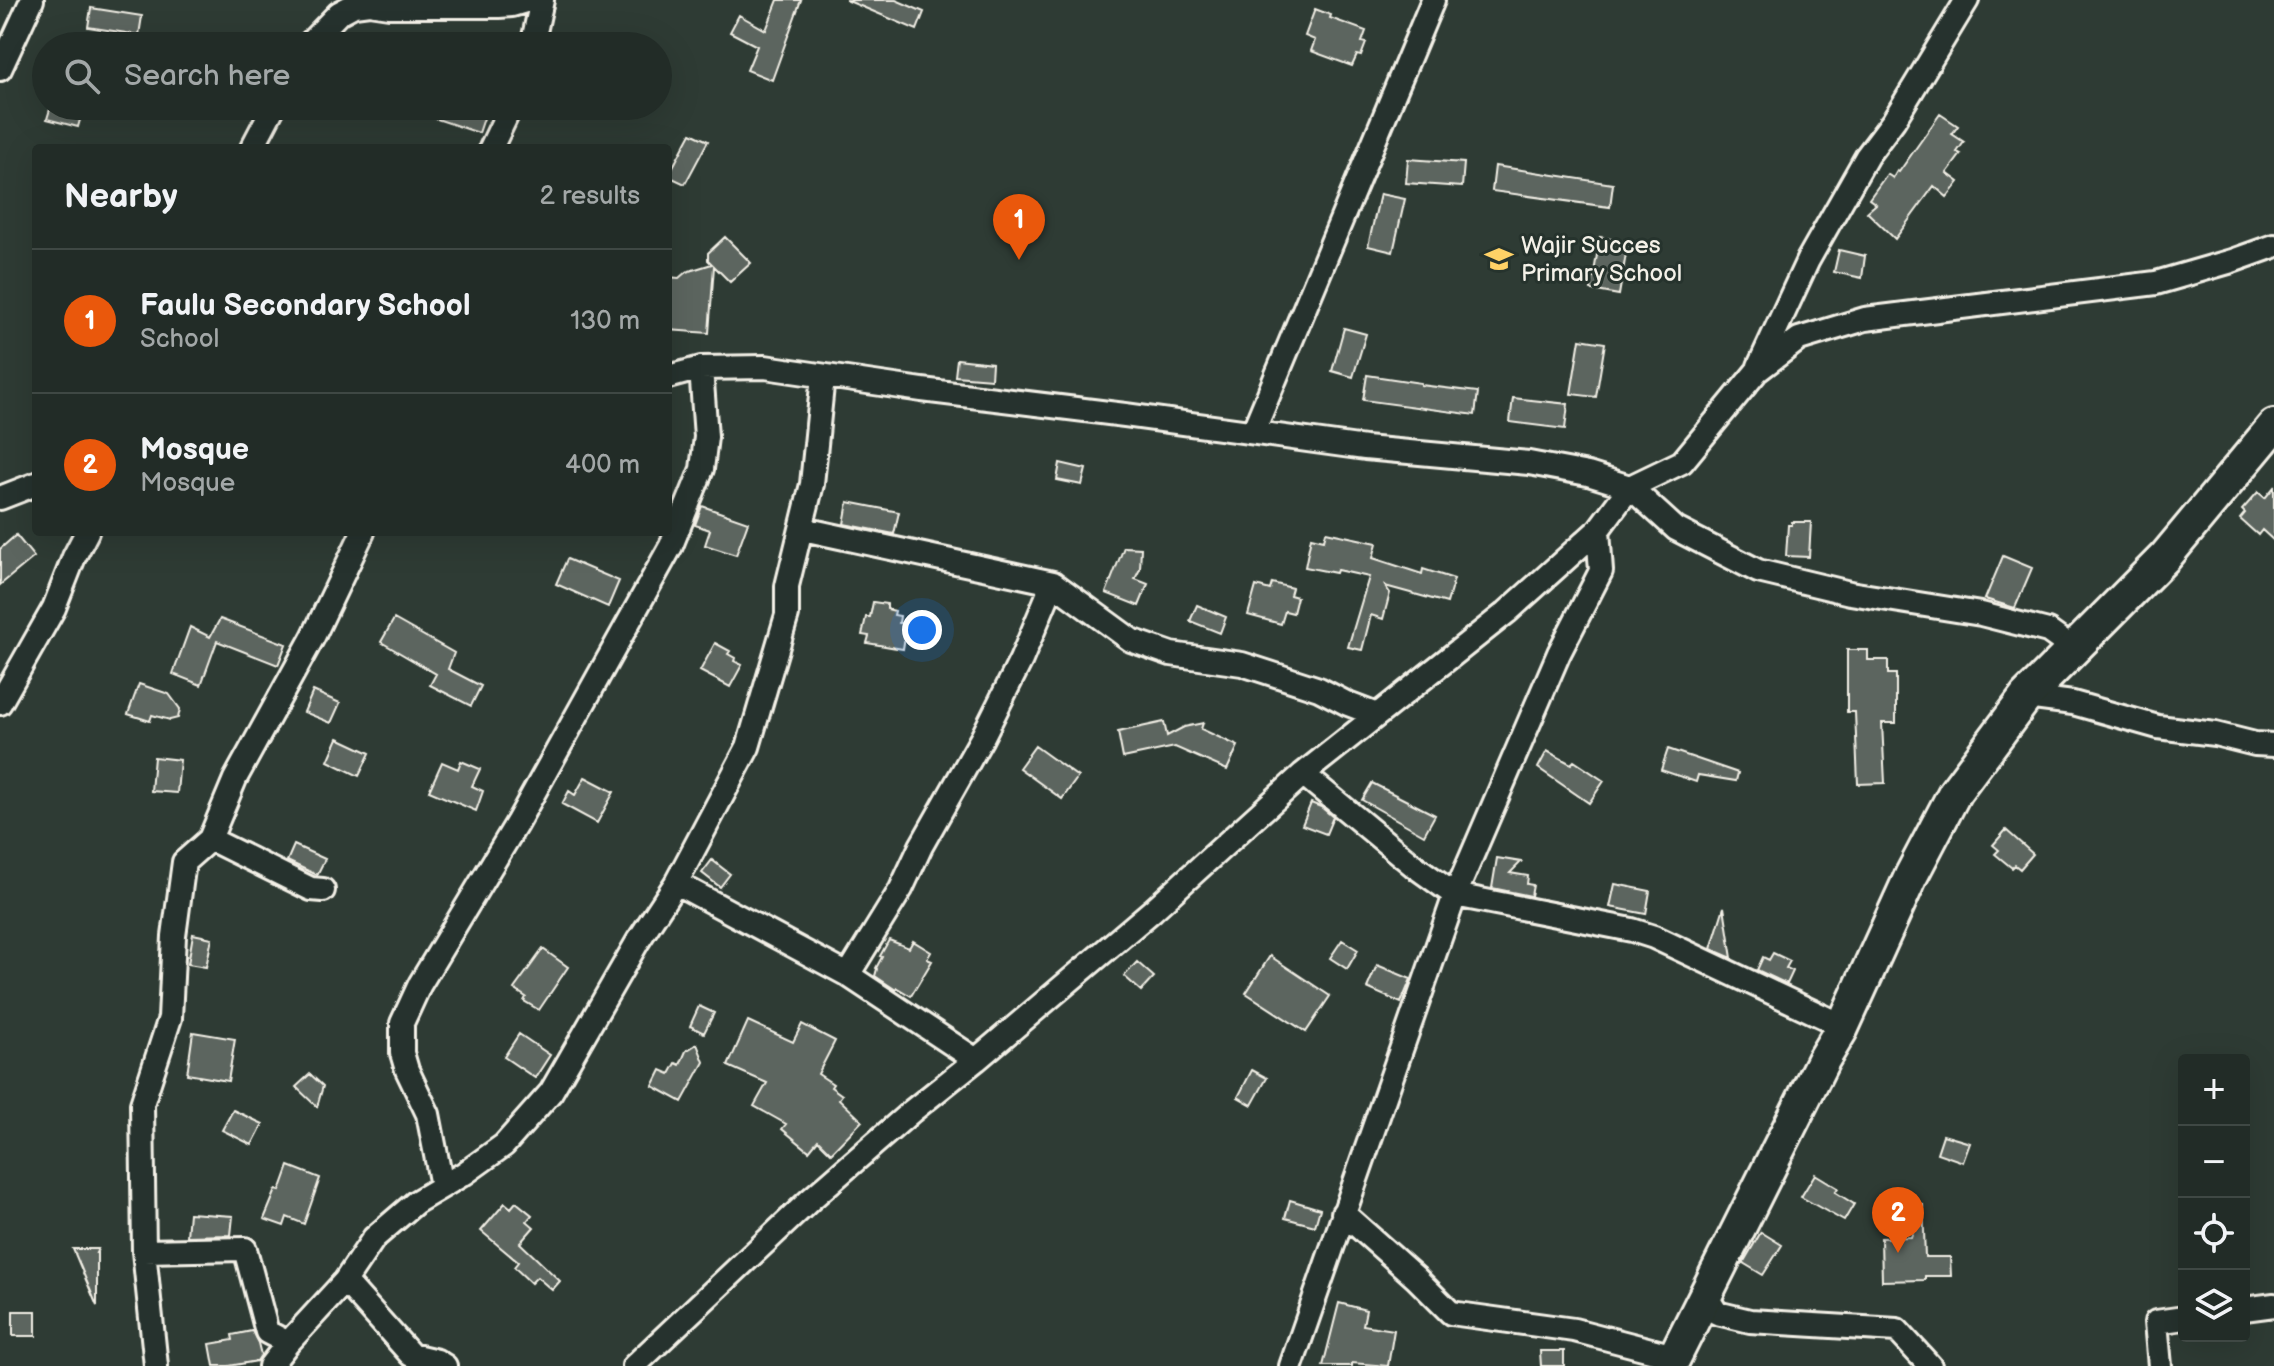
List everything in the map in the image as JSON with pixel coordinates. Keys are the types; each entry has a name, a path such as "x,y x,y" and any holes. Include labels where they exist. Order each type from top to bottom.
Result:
{"street":[{"path":"0,69 32,0"},
{"path":"321,32 339,13 354,5 499,6 529,0"},
{"path":"535,32 542,0"},
{"path":"1253,432 1433,0"},
{"path":"1757,371 1808,260 1859,169 1894,120 1967,0"},
{"path":"254,144 267,120"},
{"path":"493,144 504,120"},
{"path":"634,1366 810,1200 912,1111 1153,910 1303,774 1507,612 1598,530 1630,487 1682,462 1757,371 1799,339 1865,319 2156,283 2274,246"},
{"path":"672,376 701,368 765,367 1365,448 1529,463 1588,474 1630,487 1676,529 1758,571 1850,593 1981,614 2048,631 2073,649"},
{"path":"442,1186 428,1114 402,1053 402,1023 420,984 517,823 671,546 702,469 706,437 701,368"},
{"path":"270,1366 345,1281 374,1238 416,1202 504,1145 551,1092 638,941 676,883 748,747 787,615 787,586 812,484 823,376"},
{"path":"1343,1213 1451,1313 1574,1330 1672,1361 1843,1026 1911,876 1955,792 2026,697 2166,556 2274,426"},
{"path":"0,498 32,486"},
{"path":"803,529 1053,583 1131,640 1171,654 1242,664 1319,689 1377,715"},
{"path":"1291,1366 1455,895 1548,679 1601,571 1598,530"},
{"path":"0,703 54,608 85,536"},
{"path":"156,1366 144,1251 142,1104 170,1018 174,936 184,862 210,839 235,779 313,637 361,536"},
{"path":"848,975 901,889 921,846 982,738 1021,660 1053,583"},
{"path":"2026,697 2073,703 2158,727 2274,745"},
{"path":"1303,774 1413,865 1455,895 1654,937 1843,1026"},
{"path":"210,839 311,889 323,890"},
{"path":"676,883 848,975 976,1060"},
{"path":"144,1251 245,1249 267,1332 288,1343"},
{"path":"345,1281 411,1355 445,1366"},
{"path":"1705,1294 1717,1313 1750,1321 1897,1330 1930,1366"},
{"path":"2250,1308 2274,1305"},
{"path":"2160,1366 2156,1322 2178,1319"}],"building":[{"path":"778,0 801,0 772,80 747,70 757,46 730,32 739,15 766,30"},
{"path":"846,0 896,0 924,12 917,30"},
{"path":"91,8 142,16 139,32 88,27"},
{"path":"1315,9 1366,31 1361,56 1357,55 1352,66 1311,51 1315,40 1305,36"},
{"path":"1940,114 1958,126 1952,134 1964,142 1957,152 1961,154 1947,173 1959,182 1947,197 1934,186 1895,239 1867,212 1876,204 1869,199 1887,174 1893,178 1899,172"},
{"path":"51,120 80,120 78,127"},
{"path":"440,120 483,120 479,133"},
{"path":"691,133 708,141 685,184 672,178 672,169"},
{"path":"1408,159 1464,163 1462,187 1406,183"},
{"path":"1495,166 1613,184 1610,207 1492,191"},
{"path":"1380,194 1405,199 1393,252 1368,246"},
{"path":"725,237 751,263 730,282 714,266 709,333 672,330 672,277 679,278 686,272 712,264 708,253"},
{"path":"1600,237 1628,242 1619,295 1591,290"},
{"path":"1839,250 1865,256 1862,278 1834,272"},
{"path":"1344,328 1366,334 1353,377 1332,371"},
{"path":"1580,339 1605,343 1596,397 1571,394"},
{"path":"957,359 992,363 991,379 955,376"},
{"path":"1367,375 1478,392 1475,415 1363,400"},
{"path":"1513,398 1568,404 1565,429 1510,422"},
{"path":"1060,463 1086,469 1082,485 1057,480"},
{"path":"2274,487 2274,541 2262,530 2258,535 2240,519 2245,513 2242,510 2258,492 2265,498"},
{"path":"848,502 899,512 894,534 844,524"},
{"path":"702,506 748,522 736,555 705,545 710,530 695,525"},
{"path":"1792,522 1811,522 1809,557 1786,556 1788,525"},
{"path":"1326,532 1377,543 1373,558 1422,574 1423,569 1454,579 1447,603 1385,586 1390,593 1383,619 1371,615 1362,650 1348,647 1369,577 1305,567 1311,537 1324,540"},
{"path":"16,535 34,557 0,585 0,549"},
{"path":"1124,547 1141,548 1140,569 1135,579 1148,584 1139,606 1106,593"},
{"path":"2003,556 2032,568 2015,608 1985,599"},
{"path":"567,559 619,581 608,607 556,584"},
{"path":"1272,583 1292,588 1290,595 1297,597 1293,613 1285,611 1281,624 1248,615 1256,586 1270,590"},
{"path":"873,602 887,604 887,609 900,616 899,623 907,624 903,649 867,643 869,636 862,635"},
{"path":"1197,605 1226,617 1220,633 1190,621"},
{"path":"220,619 286,644 278,665 217,641 201,685 173,674 190,627 210,637"},
{"path":"394,619 454,653 448,669 481,686 471,706 430,685 436,674 381,642"},
{"path":"715,643 730,651 728,654 735,658 734,661 742,665 730,687 700,671"},
{"path":"1847,650 1868,650 1868,660 1888,660 1888,674 1896,674 1896,723 1882,723 1885,783 1858,784 1855,712 1847,712"},
{"path":"139,684 169,694 180,709 178,718 170,720 152,715 150,721 128,714"},
{"path":"313,691 340,703 331,723 304,712"},
{"path":"1164,722 1167,736 1184,727 1203,723 1201,729 1238,746 1227,770 1175,747 1123,758 1118,732"},
{"path":"338,738 370,753 359,776 328,761"},
{"path":"1035,746 1078,777 1062,799 1019,768"},
{"path":"1668,749 1738,773 1736,781 1698,775 1696,782 1661,770"},
{"path":"1547,751 1571,764 1574,761 1604,781 1589,803 1538,768"},
{"path":"154,757 180,760 177,793 151,791"},
{"path":"461,761 480,769 472,786 483,791 476,811 429,791 442,762 458,769"},
{"path":"585,777 614,792 597,823 562,804 569,791 575,795"},
{"path":"1372,783 1435,815 1424,835 1362,800"},
{"path":"1311,803 1333,817 1326,834 1302,825"},
{"path":"2006,830 2033,854 2020,869 2015,865 2012,868 1995,854 1999,850 1993,845"},
{"path":"294,845 325,859 317,875 287,861"},
{"path":"1497,858 1521,862 1510,873 1528,876 1527,884 1533,885 1531,896 1492,888"},
{"path":"712,860 730,874 720,887 702,873"},
{"path":"1615,884 1650,891 1646,914 1610,907"},
{"path":"1724,907 1732,958 1711,949"},
{"path":"193,934 212,938 206,967 188,964"},
{"path":"889,940 909,948 913,941 931,952 927,959 932,961 911,996 875,976 880,956"},
{"path":"1342,940 1358,950 1347,969 1330,958"},
{"path":"543,949 568,967 539,1010 524,1001 526,997 514,989"},
{"path":"1773,953 1790,961 1786,968 1793,971 1787,984 1757,970 1763,957 1769,960"},
{"path":"1270,956 1330,996 1306,1032 1246,993"},
{"path":"1137,962 1154,977 1141,991 1124,976"},
{"path":"1377,965 1411,979 1401,1003 1367,988"},
{"path":"699,1006 714,1013 704,1033 690,1026"},
{"path":"748,1021 793,1042 802,1024 835,1041 818,1074 833,1084 831,1087 842,1095 839,1099 862,1121 831,1153 818,1140 809,1151 782,1129 786,1124 754,1106 767,1083 728,1066"},
{"path":"193,1032 235,1039 228,1081 187,1074"},
{"path":"519,1034 550,1055 535,1078 504,1057"},
{"path":"697,1044 704,1062 682,1102 653,1086 661,1070 670,1074 676,1063 680,1065 686,1051"},
{"path":"1252,1070 1267,1078 1252,1105 1238,1097"},
{"path":"310,1074 323,1086 317,1107 296,1087"},
{"path":"233,1110 263,1124 252,1145 222,1130"},
{"path":"1943,1135 1970,1143 1963,1162 1937,1153"},
{"path":"289,1166 320,1178 304,1224 287,1217 284,1226 264,1219 276,1190 280,1191"},
{"path":"1815,1174 1838,1188 1835,1192 1854,1204 1844,1221 1801,1197"},
{"path":"1290,1200 1320,1209 1315,1226 1285,1218"},
{"path":"516,1202 532,1215 527,1221 534,1227 520,1243 560,1281 552,1290 537,1277 531,1283 514,1267 518,1262 481,1231 505,1203 511,1208"},
{"path":"1922,1205 1925,1257 1950,1257 1951,1276 1882,1281 1881,1238 1911,1237"},
{"path":"189,1213 233,1216 231,1235 187,1236"},
{"path":"1761,1232 1782,1245 1763,1275 1743,1263"},
{"path":"73,1249 98,1249 97,1306"},
{"path":"1339,1303 1366,1310 1363,1325 1394,1330 1388,1366 1352,1363 1352,1366 1323,1366"},
{"path":"13,1311 36,1311 36,1336 13,1336"},
{"path":"252,1331 261,1355 257,1361 214,1366 210,1344 233,1340 232,1335"},
{"path":"1540,1351 1564,1351 1564,1366 1541,1366"}],"place":[{"name":"Wajir Succes Primary School","path":"1499,259"},
{"name":"Faulu Secondary School","path":"1019,260"},
{"name":"Mosque","path":"1898,1253"}]}
